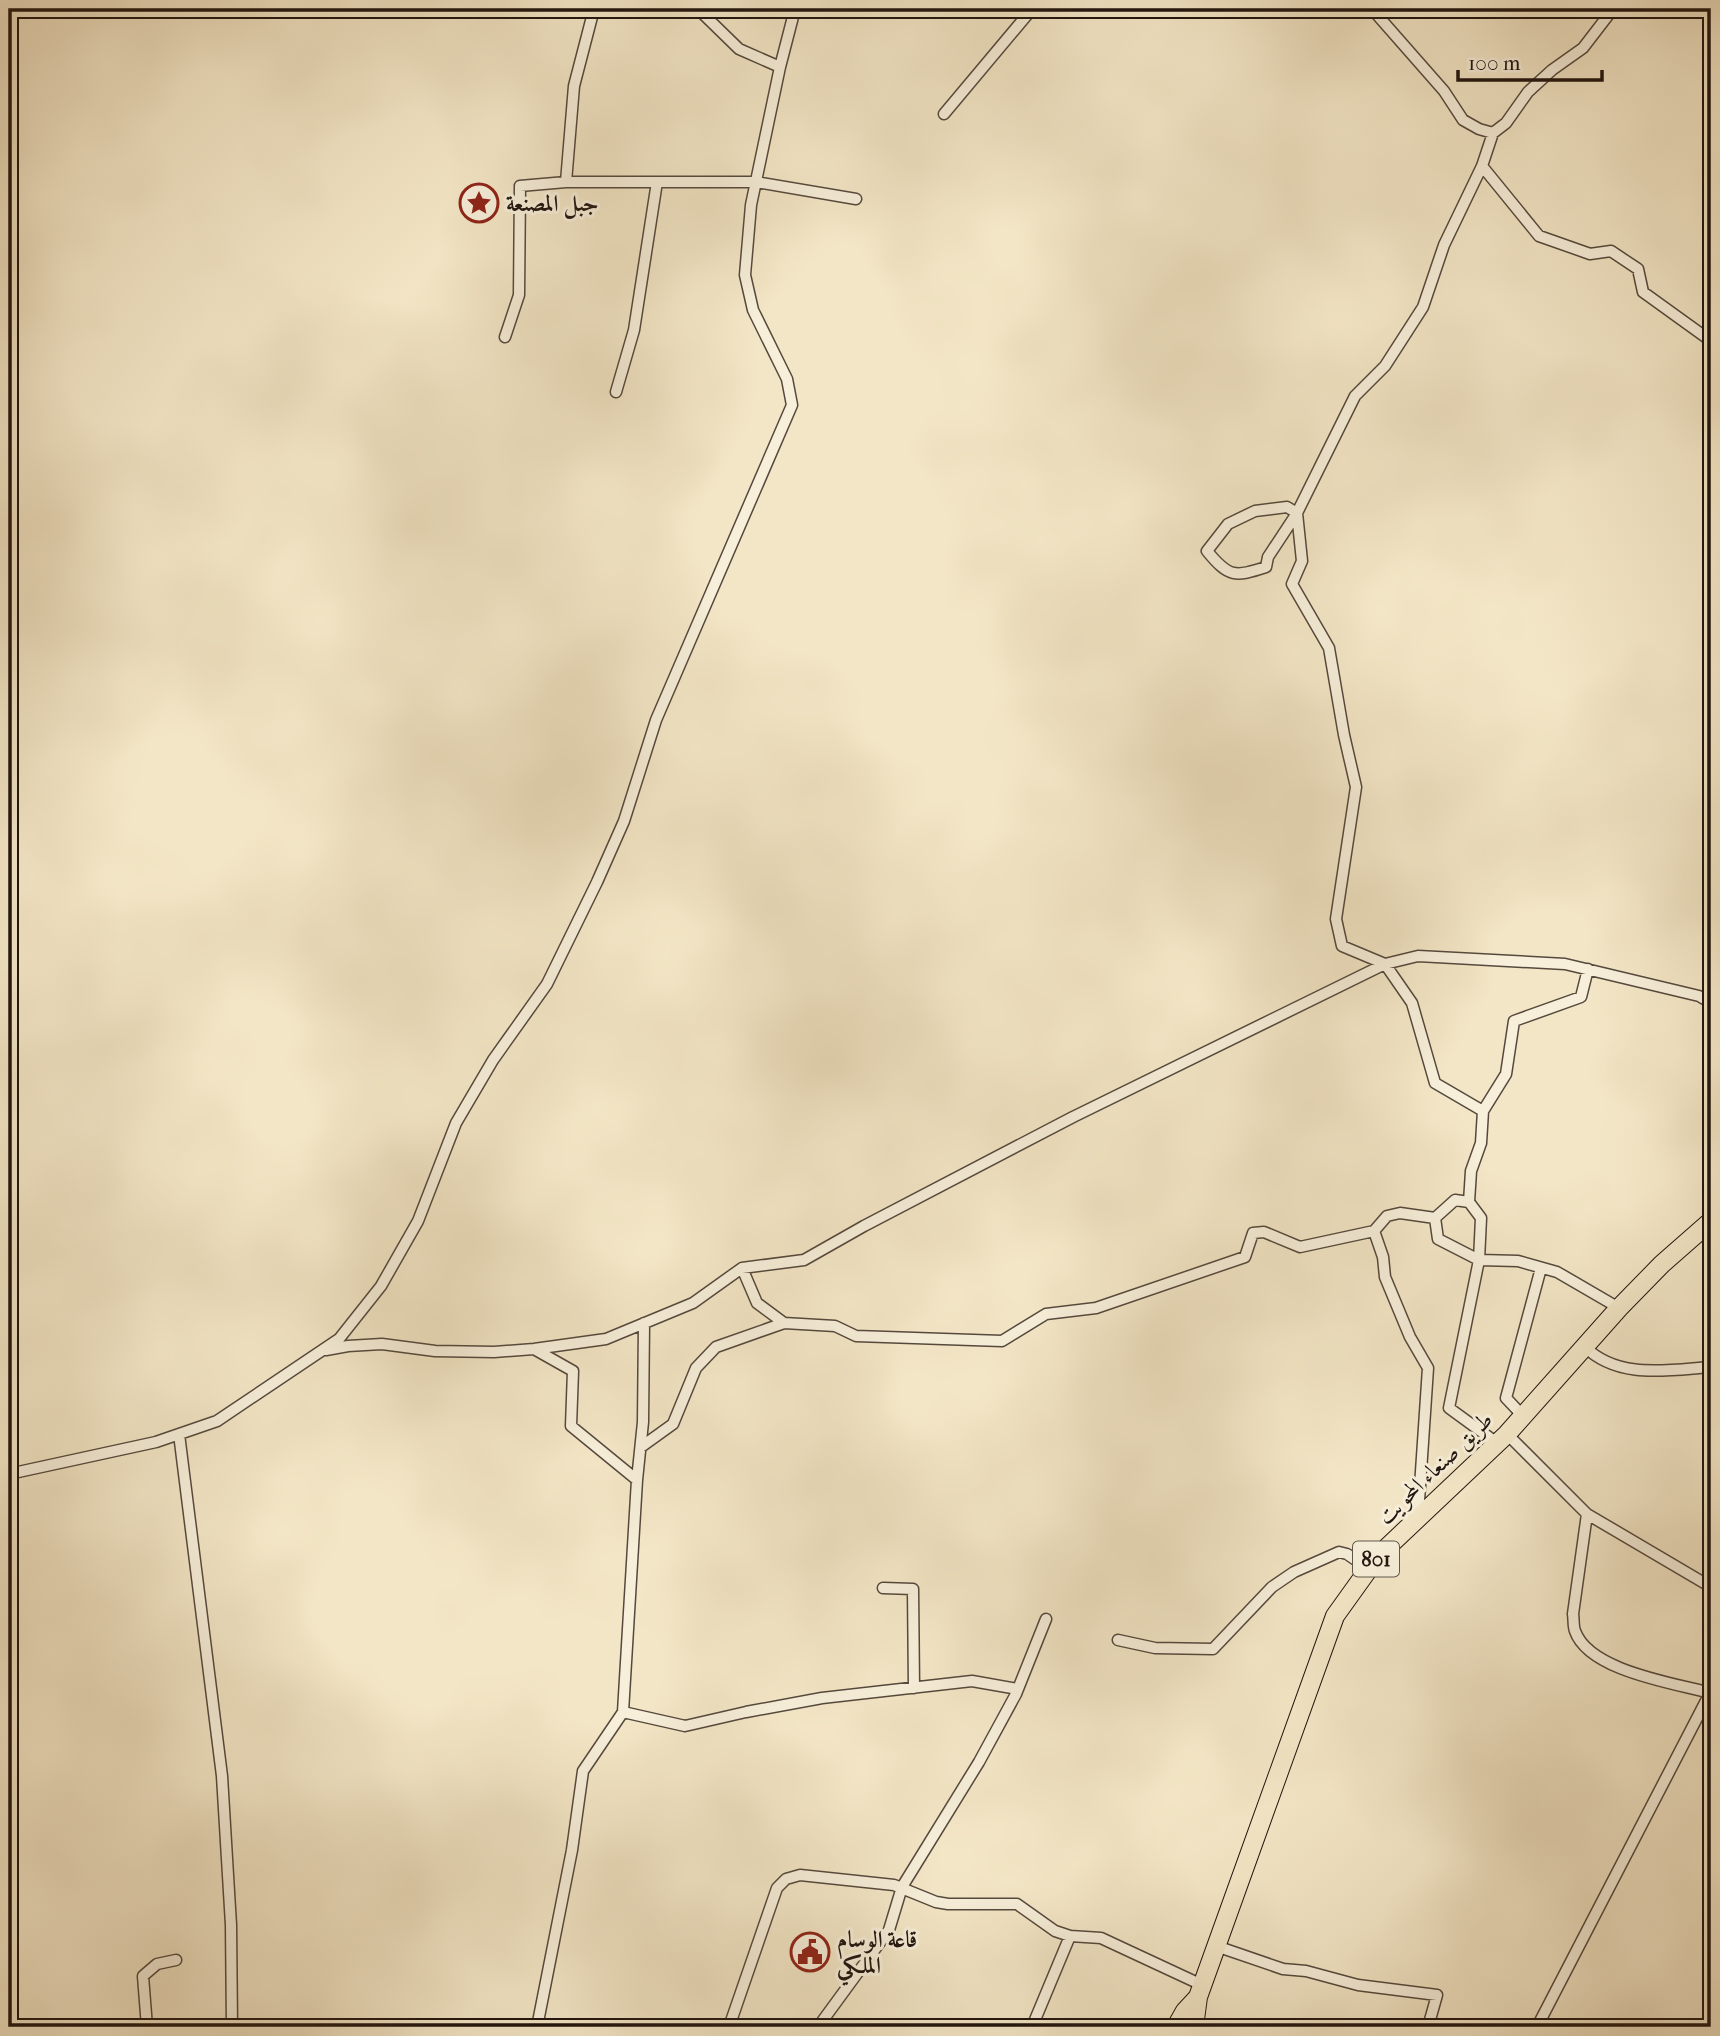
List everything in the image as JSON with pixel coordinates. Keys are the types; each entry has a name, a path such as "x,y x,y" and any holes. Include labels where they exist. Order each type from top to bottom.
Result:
{"main road":[{"name":"طريق صنعاء المحويت","path":"1194,2027 1200,1991 1335,1616 1378,1556 1502,1439 1619,1308 1662,1264 1711,1221"},
{"name":"طريق صنعاء المحويت","path":"1176,2027 1200,1991"}],"street":[{"path":"566,182 574,86 594,9"},
{"path":"698,9 739,49 780,67"},
{"path":"9,1474 156,1442 217,1421 339,1339 381,1286 418,1221 456,1123 493,1060 553,973 624,821 656,720 792,405 787,379 753,310 745,275 751,205 780,67 796,9"},
{"path":"944,114 1032,9"},
{"path":"1372,9 1444,91 1463,120 1479,130 1493,133"},
{"path":"1297,513 1287,507 1255,511 1228,524 1208,551 1221,569 1240,575 1266,567 1268,557 1297,513 1355,396 1385,366 1423,307 1444,245 1482,166 1493,133 1506,123 1528,92 1552,69 1583,48 1613,9"},
{"path":"1482,166 1539,236 1590,254 1611,251 1638,270 1643,292 1709,336"},
{"path":"505,337 519,295 520,186 566,182 756,182 856,199"},
{"path":"616,393 634,331 657,182"},
{"path":"1297,513 1302,561 1292,584 1329,648 1356,787 1336,919 1342,946 1385,964 1412,1003 1435,1083 1483,1111"},
{"path":"320,1352 348,1346 382,1344 435,1351 534,1349 606,1339 693,1303 742,1268 804,1260 1061,1123 1385,964 1418,956 1566,964 1699,996 1711,1003"},
{"path":"1588,970 1581,998 1514,1021 1506,1074 1483,1111 1481,1143 1471,1171 1469,1202 1481,1218 1479,1260 1449,1408 1502,1439 1587,1514 1711,1587"},
{"path":"1435,1219 1455,1200 1469,1202"},
{"path":"641,1447 673,1423 696,1368 716,1347 784,1323 835,1326 856,1336 1002,1341 1046,1314 1096,1308 1245,1257 1253,1233 1264,1232 1300,1247 1374,1231 1387,1216 1400,1213 1435,1219"},
{"path":"1435,1219 1438,1239 1479,1260 1518,1261 1558,1272 1619,1308"},
{"path":"1374,1231 1383,1257 1385,1277 1410,1337 1428,1367 1418,1516"},
{"path":"742,1268 757,1303 784,1323"},
{"path":"1523,1416 1506,1398 1541,1268"},
{"path":"537,2027 572,1850 583,1770 623,1712 641,1447 644,1323"},
{"path":"1584,1346 1596,1358 1635,1371 1711,1367"},
{"path":"534,1349 573,1371 570,1426 637,1480"},
{"path":"179,1434 222,1776 231,1912 232,2027"},
{"path":"1537,2027 1711,1692 1625,1670 1585,1647 1575,1630 1573,1614 1587,1514"},
{"path":"1118,1640 1155,1648 1213,1649 1272,1587 1294,1572 1339,1552 1347,1554 1369,1569"},
{"path":"883,1588 913,1589 914,1688"},
{"path":"818,2027 889,1930 902,1887 979,1762 1018,1689 1046,1619"},
{"path":"623,1712 685,1726 822,1698 972,1681 1018,1689"},
{"path":"729,2027 775,1894 786,1879 795,1875 902,1887 942,1904 1017,1904 1048,1927 1070,1936 1101,1938 1200,1991"},
{"path":"1032,2027 1070,1936"},
{"path":"1216,1946 1283,1969 1306,1971 1358,1985 1437,1995 1427,2027"},
{"path":"147,2027 143,1976 157,1964 176,1960"}],"place":[{"name":"جبل المصنعة","path":"479,203"},
{"name":"قاعة الوسام الملكي","path":"810,1952"}]}
